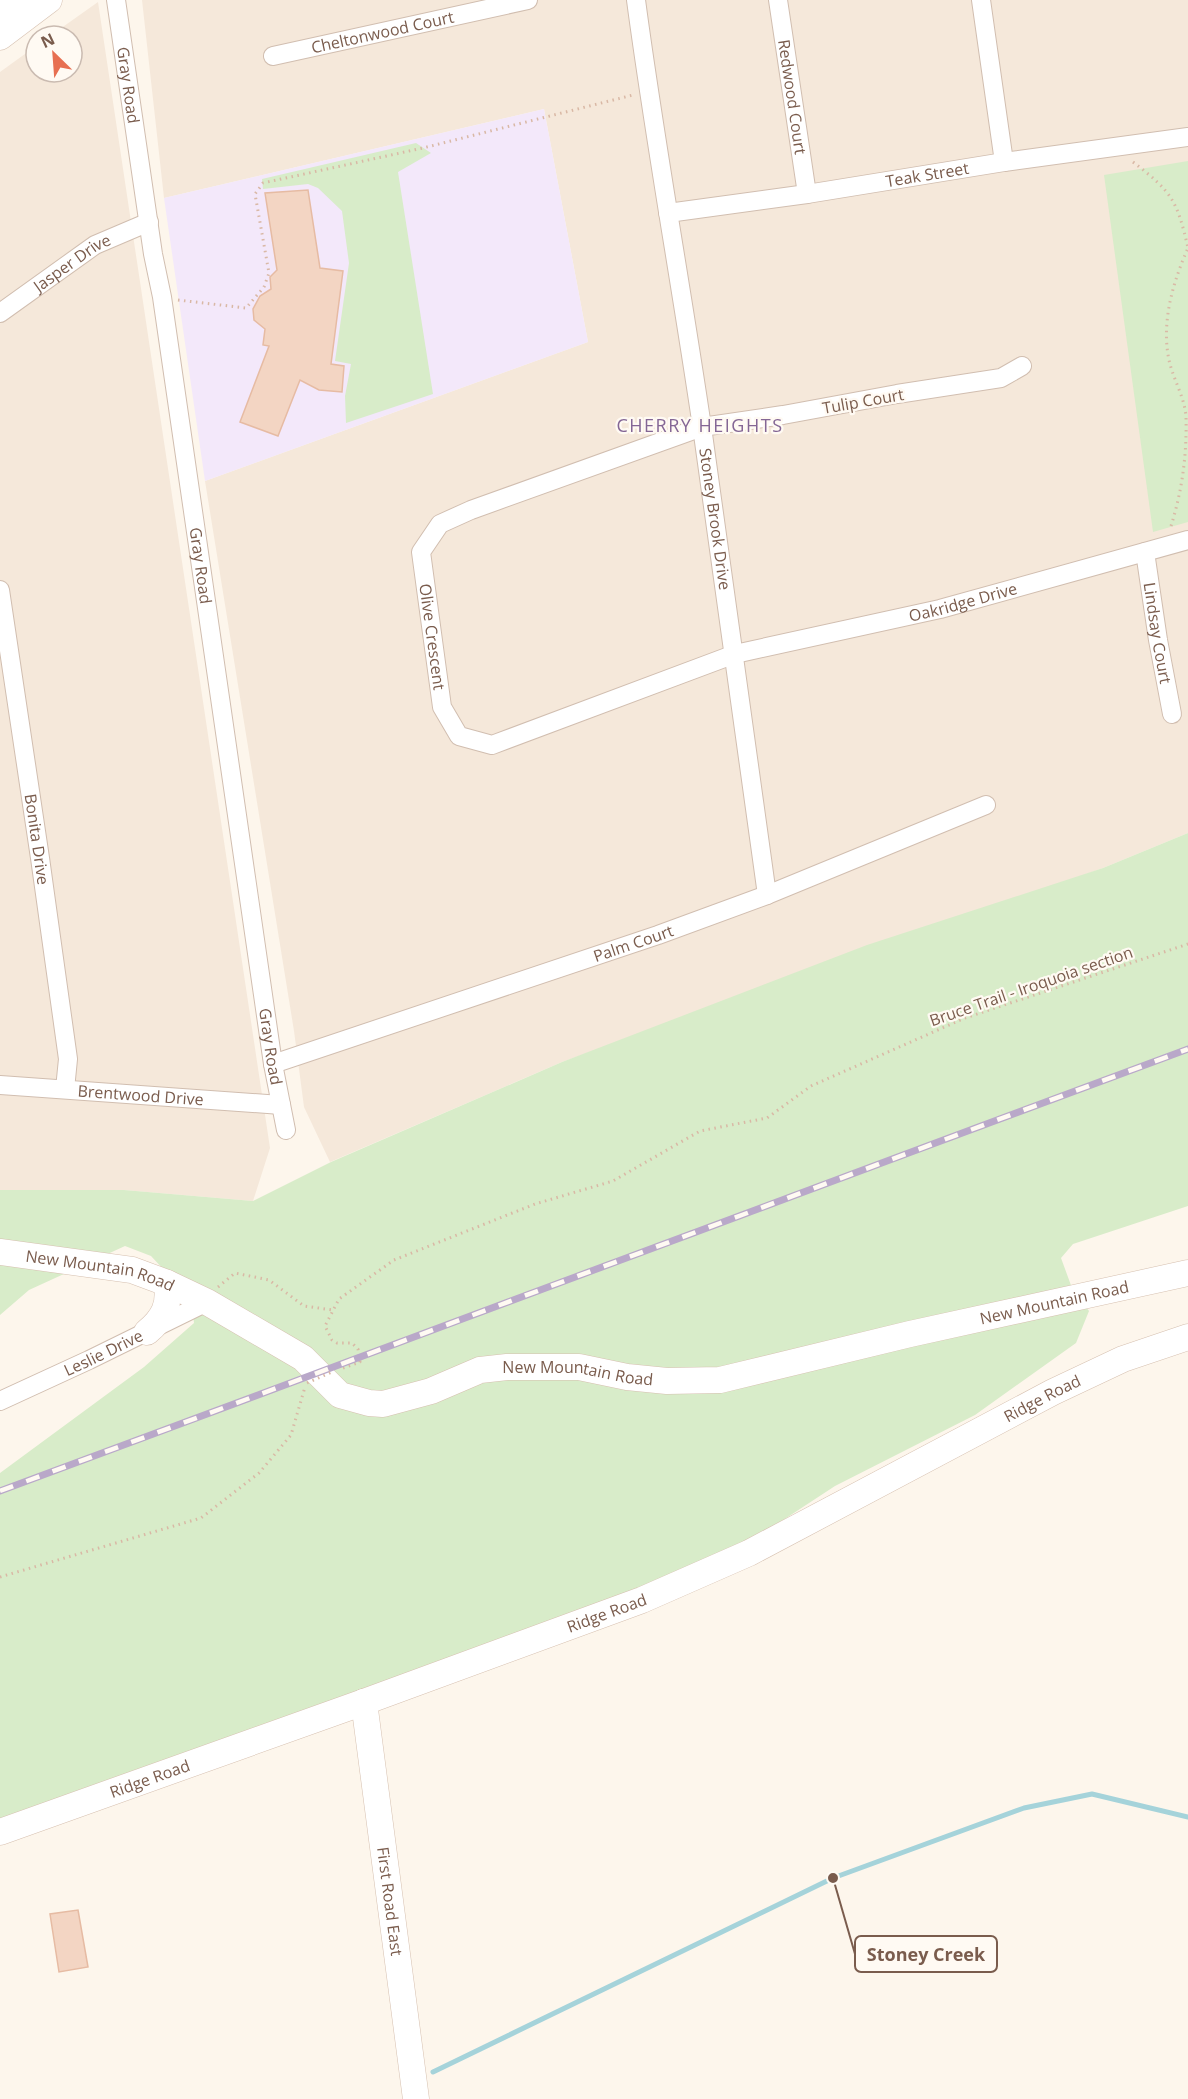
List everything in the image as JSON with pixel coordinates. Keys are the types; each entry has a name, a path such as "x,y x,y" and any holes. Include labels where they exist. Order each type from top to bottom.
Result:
{"main road":[{"path":"0,13 16,0"},
{"path":"0,37 49,0"},
{"name":"New Mountain Road","path":"0,1252 132,1270 167,1283 205,1301 303,1358 340,1395 369,1403 383,1404 431,1391 480,1370 507,1367 579,1367 627,1377 667,1381 720,1380 921,1332 1188,1273"},
{"path":"147,1332 158,1323 166,1310 167,1283"},
{"name":"Ridge Road","path":"0,1832 642,1600 749,1553 1053,1392 1123,1359 1188,1337"},
{"name":"First Road East","path":"364,1702 416,2099"}],"street":[{"name":"Gray Road","path":"116,0 162,297 273,1064 286,1130"},
{"name":"Cheltonwood Court","path":"273,56 528,0"},
{"name":"Stoney Brook Drive","path":"636,0 648,93 702,427 735,654 766,895"},
{"name":"Redwood Court","path":"778,0 807,194"},
{"path":"981,0 1004,162"},
{"name":"Teak Street","path":"668,213 807,194 1004,162 1188,137"},
{"name":"Jasper Drive","path":"0,313 95,245 149,222"},
{"name":"Tulip Court","path":"702,427 1001,378 1022,366"},
{"name":"Olive Crescent","path":"702,427 471,510 440,524 421,552 442,706 459,736 492,745 735,654"},
{"name":"Oakridge Drive","path":"735,654 940,609 1188,540"},
{"name":"Lindsay Court","path":"1145,552 1172,714"},
{"name":"Bonita Drive","path":"0,590 68,1059 65,1089"},
{"name":"Palm Court","path":"273,1064 658,935 766,895 986,806"},
{"name":"Brentwood Drive","path":"0,1085 281,1105"},
{"name":"Leslie Drive","path":"0,1401 147,1332 205,1301"}],"path":[{"path":"162,297 246,308 264,287 269,273 255,194 262,183 423,148 628,96 648,93"},
{"path":"1115,147 1158,181 1174,200 1188,248 1170,299 1167,330 1169,358 1187,417 1183,479 1178,505 1163,548"},
{"name":"Bruce Trail - Iroquoia section","path":"333,1310 339,1299 394,1260 536,1204 613,1181 700,1131 767,1118 811,1086 965,1018 1188,944"},
{"path":"0,1577 201,1518 259,1473 291,1435 307,1383 360,1362 358,1349 352,1343 337,1343 332,1340 325,1326 333,1310 304,1306 268,1280 235,1273 205,1301"}],"shaded area":[{"path":"142,0 1188,0 1188,833 1103,868 562,1062 330,1162 304,1107 294,1031 205,481 588,342 544,109 164,198"},
{"path":"98,2 270,1148 253,1201 124,1190 0,1190 0,72 24,55 24,84 84,84 84,24 67,24"},
{"path":"544,109 588,342 205,481 164,198"}],"green space":[{"path":"416,143 431,153 398,172 433,394 346,423 345,396 351,364 335,361 349,263 342,211 318,188 308,184 263,189 262,179"},
{"path":"1188,161 1188,522 1153,532 1104,175"},
{"path":"1188,833 1188,1206 1073,1244 1061,1258 1072,1288 1089,1311 1076,1343 975,1415 835,1486 690,1581 0,1828 0,1473 144,1367 194,1323 191,1299 151,1256 125,1246 29,1290 0,1315 0,1190 124,1190 253,1201 331,1162 562,1062 867,945 1103,868"}],"building":[{"path":"308,190 320,268 343,271 331,364 344,366 342,392 319,390 300,380 278,436 240,422 269,346 263,345 265,329 254,320 253,309 260,296 271,289 270,277 277,270 265,193"},
{"path":"78,1910 88,1967 59,1972 50,1914"}],"waterway":[{"path":"433,2072 833,1878 1024,1808 1092,1794 1188,1817"}],"railway":[{"path":"0,1491 1188,1049"}],"place":[{"name":"Stoney Creek","path":"833,1878"}],"district":[{"name":"CHERRY HEIGHTS","path":"700,425"}]}
